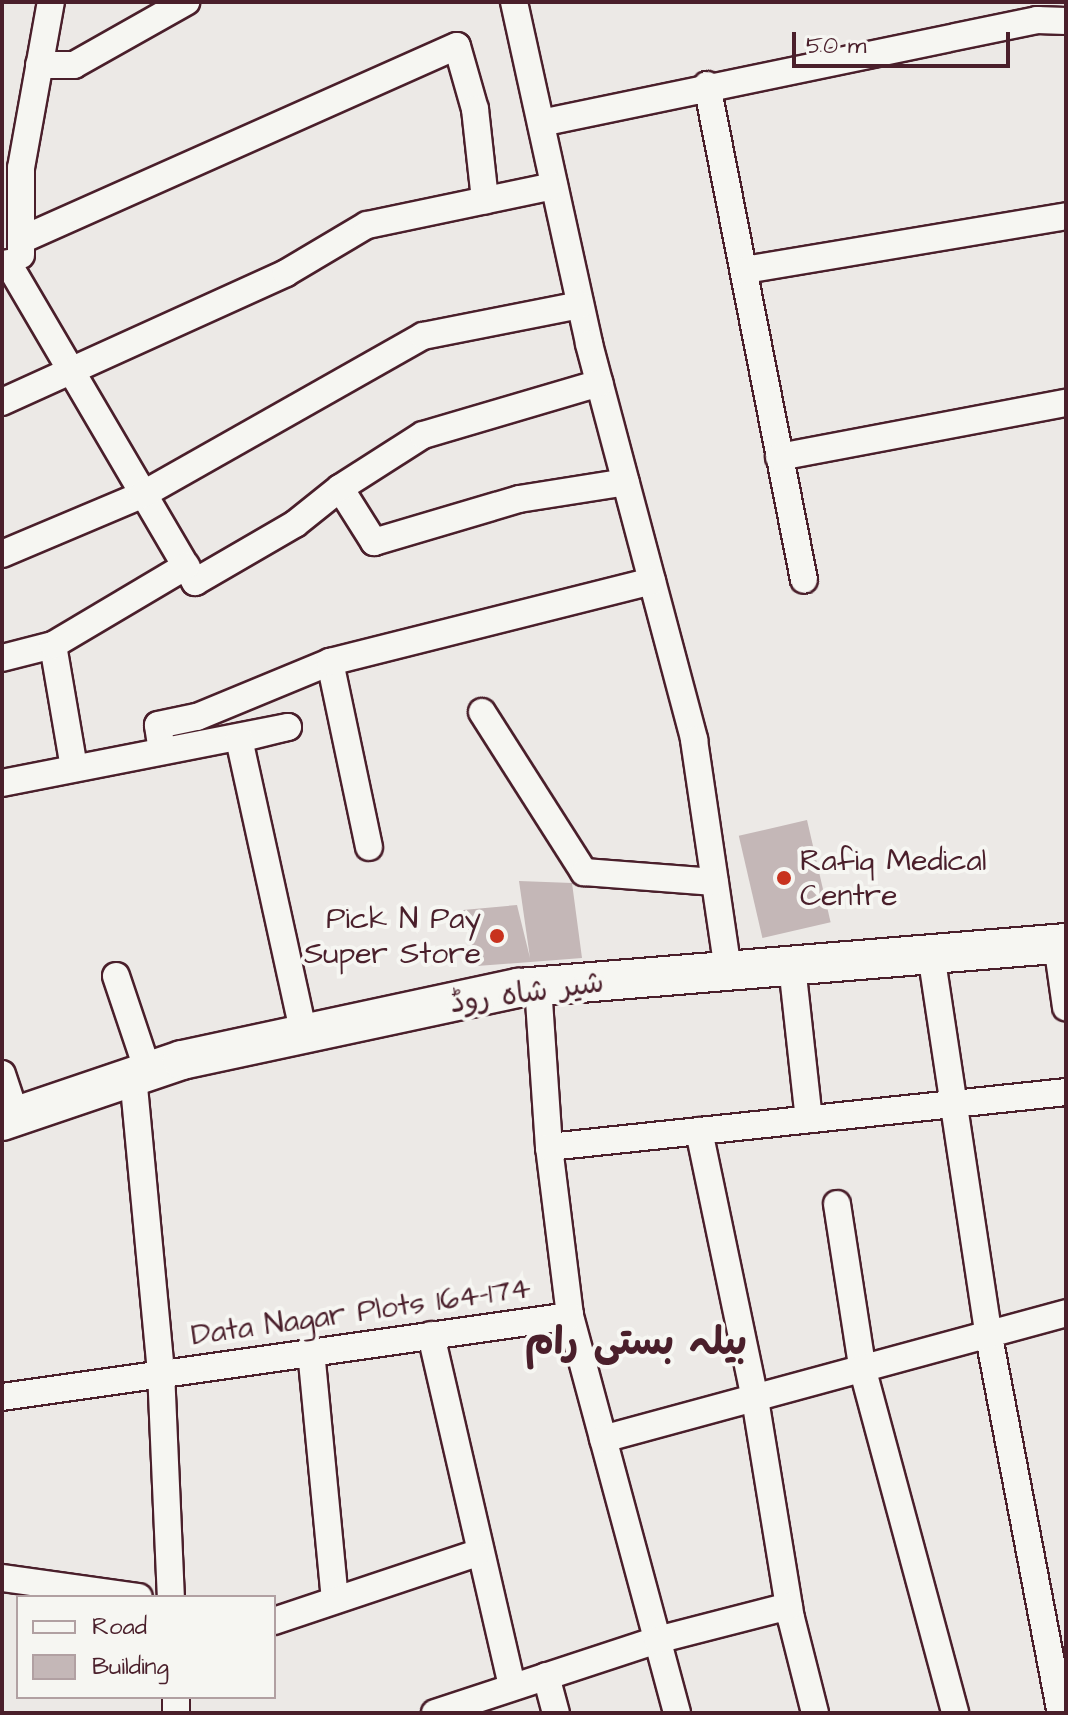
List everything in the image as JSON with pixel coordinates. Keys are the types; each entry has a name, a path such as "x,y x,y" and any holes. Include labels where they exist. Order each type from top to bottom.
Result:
{"street":[{"path":"51,2 39,65 11,167 10,256 142,495 195,582 295,524 340,488 423,435 600,383"},
{"path":"39,65 74,65 186,2"},
{"path":"514,2 580,305 694,740 728,971"},
{"path":"541,123 707,85 1037,20 1066,21"},
{"path":"10,256 457,46 475,109 485,200"},
{"path":"707,85 804,580"},
{"path":"2,402 286,273 367,225 554,186"},
{"path":"745,270 1066,216"},
{"path":"2,554 142,495 423,336 580,305"},
{"path":"779,457 1066,403"},
{"path":"340,488 374,542 519,499 626,482"},
{"path":"2,658 53,645 186,566"},
{"path":"162,751 158,725 197,717 330,662 652,581"},
{"path":"53,645 74,768"},
{"path":"330,662 369,847"},
{"path":"482,712 584,872 715,882"},
{"path":"2,783 288,727 239,739 304,1034"},
{"path":"1062,943 1066,1007"},
{"name":"شیر شاہ روڈ","path":"9,1118 141,1074 304,1034 538,986 1062,943"},
{"path":"931,954 950,1104 989,1337 1062,1704"},
{"path":"792,966 809,1119"},
{"path":"116,976 141,1074 161,1371 171,1595"},
{"path":"538,986 549,1147 570,1316 677,1713"},
{"path":"2,1074 9,1118"},
{"path":"549,1147 1066,1092"},
{"path":"699,1131 755,1399 789,1606 815,1713"},
{"path":"837,1204 863,1371 955,1713"},
{"path":"603,1439 989,1337 1066,1313"},
{"name":"Data Nagar Plots 164-174","path":"2,1397 161,1371 570,1316"},
{"path":"431,1335 477,1553 512,1687"},
{"path":"311,1351 335,1599"},
{"path":"276,1620 477,1553"},
{"path":"2,1578 125,1595"},
{"path":"442,1712 657,1640 789,1606"},
{"path":"546,1676 556,1713"}],"building":[{"name":"Rafiq Medical Centre","path":"807,820 831,922 762,938 739,836"},
{"path":"519,881 572,883 582,958 477,966 463,910 517,905 530,958"}],"place":[{"name":"Rafiq Medical Centre","path":"784,878"},
{"name":"Pick N Pay Super Store","path":"497,936"}],"district":[{"name":"بیلہ بستی رام","path":"636,1344"}]}
